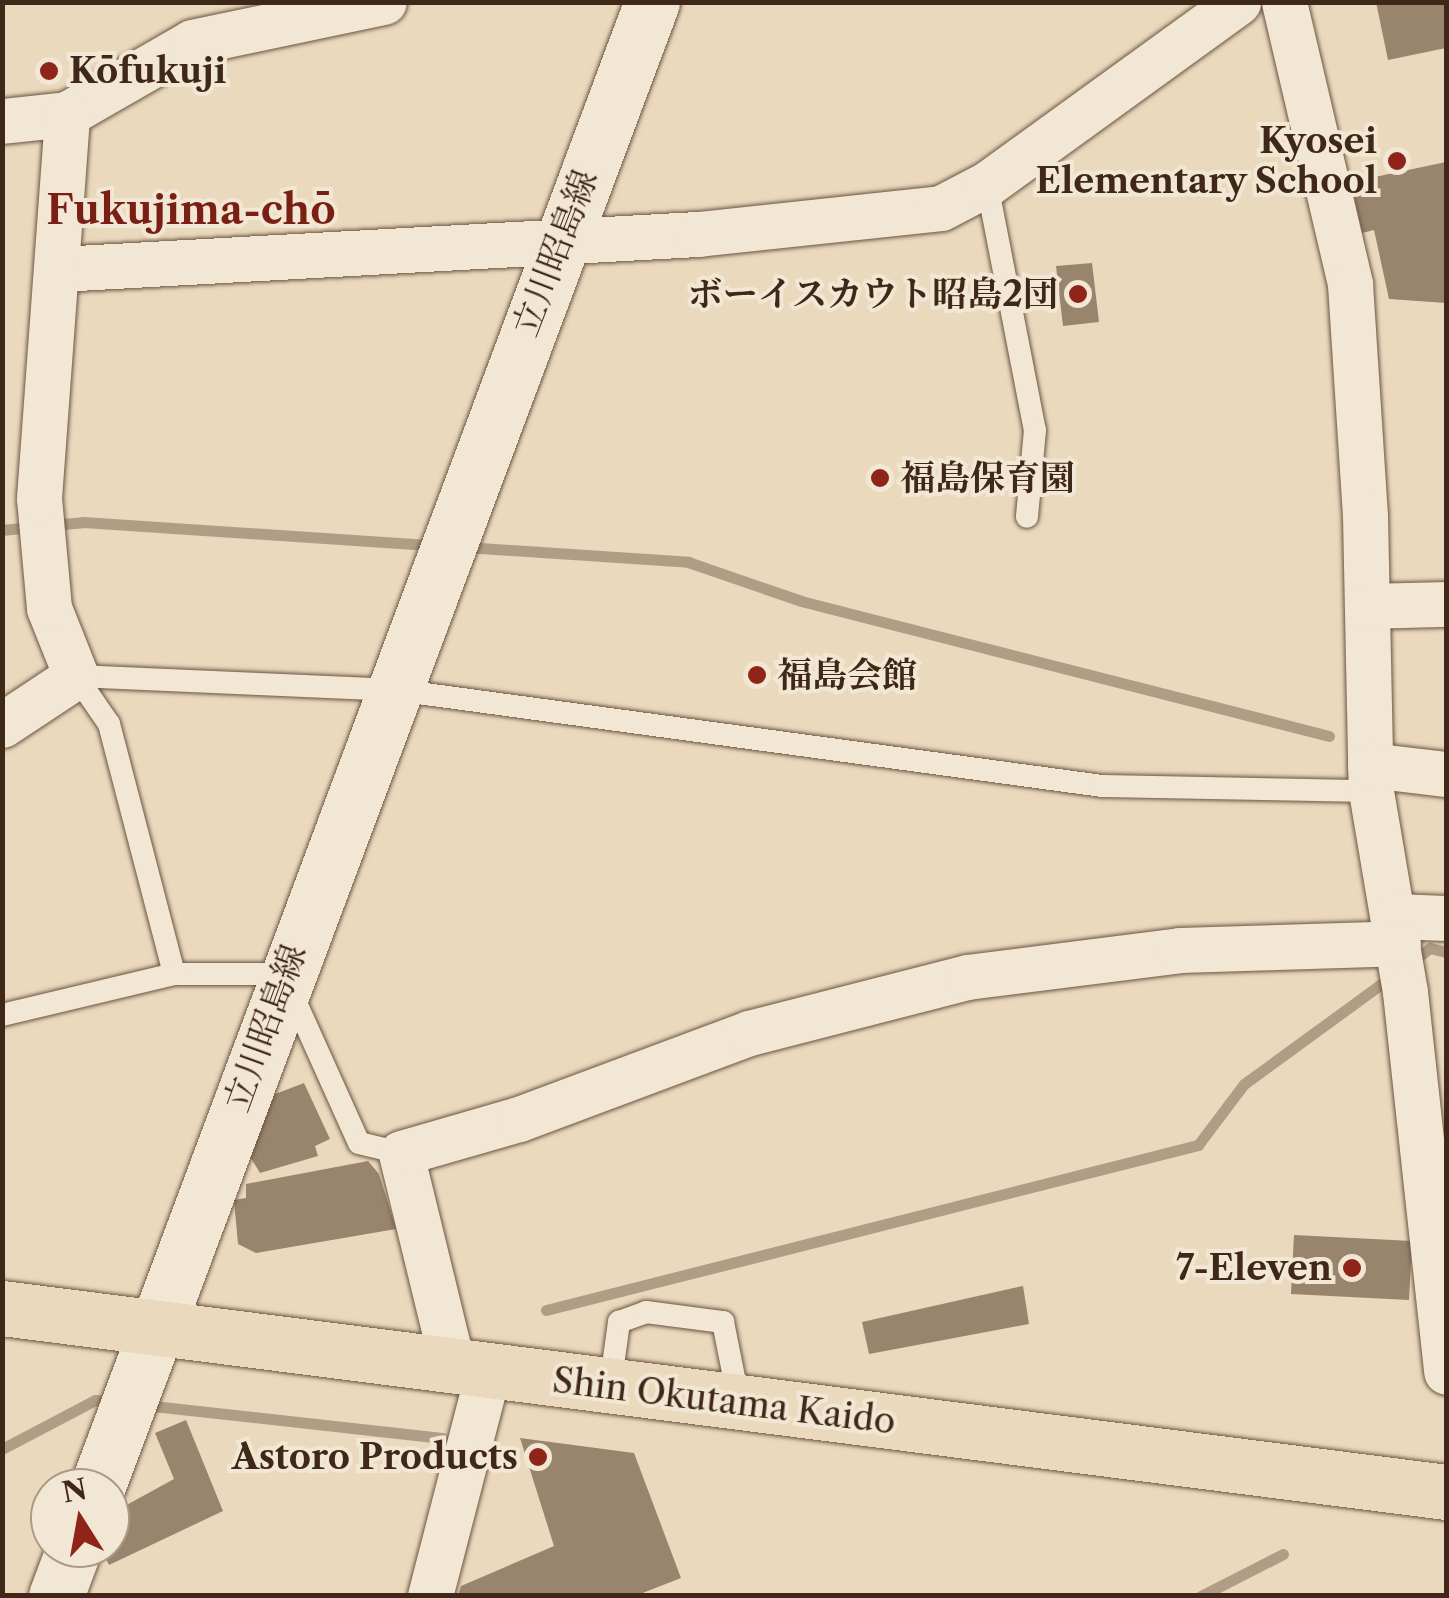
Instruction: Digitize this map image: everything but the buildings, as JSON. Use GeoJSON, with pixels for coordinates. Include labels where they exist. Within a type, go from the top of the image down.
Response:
{"type":"FeatureCollection","features":[{"type":"Feature","properties":{"kind":"main road","name":"立川昭島線"},"geometry":{"type":"LineString","coordinates":[[104,1468],[284,974],[396,690],[559,241],[652,2]]}},
{"type":"Feature","properties":{"kind":"main road","name":"Shin Okutama Kaido"},"geometry":{"type":"LineString","coordinates":[[2,1308],[1446,1492]]}},
{"type":"Feature","properties":{"kind":"main road"},"geometry":{"type":"LineString","coordinates":[[56,1596],[66,1568]]}},
{"type":"Feature","properties":{"kind":"street"},"geometry":{"type":"LineString","coordinates":[[2,121],[67,114],[194,22],[384,2]]}},
{"type":"Feature","properties":{"kind":"street"},"geometry":{"type":"LineString","coordinates":[[59,269],[559,241],[941,208],[987,184],[1238,2]]}},
{"type":"Feature","properties":{"kind":"street"},"geometry":{"type":"LineString","coordinates":[[1284,2],[1350,284],[1368,606],[1370,778],[1399,951],[1446,1372]]}},
{"type":"Feature","properties":{"kind":"street"},"geometry":{"type":"LineString","coordinates":[[2,724],[76,676],[49,608],[40,526],[67,114]]}},
{"type":"Feature","properties":{"kind":"street"},"geometry":{"type":"LineString","coordinates":[[1368,606],[1446,604]]}},
{"type":"Feature","properties":{"kind":"street"},"geometry":{"type":"LineString","coordinates":[[1370,778],[1446,774]]}},
{"type":"Feature","properties":{"kind":"street"},"geometry":{"type":"LineString","coordinates":[[430,1596],[470,1369],[401,1153],[519,1120],[749,1034],[968,976],[1180,950],[1399,951],[1446,918]]}},
{"type":"Feature","properties":{"kind":"lane"},"geometry":{"type":"LineString","coordinates":[[987,184],[1035,430],[1027,517]]}},
{"type":"Feature","properties":{"kind":"lane"},"geometry":{"type":"LineString","coordinates":[[76,676],[396,690],[1102,786],[1370,778]]}},
{"type":"Feature","properties":{"kind":"lane"},"geometry":{"type":"LineString","coordinates":[[76,676],[109,724],[174,974]]}},
{"type":"Feature","properties":{"kind":"lane"},"geometry":{"type":"LineString","coordinates":[[2,1015],[174,974],[284,974],[359,1144],[401,1153]]}},
{"type":"Feature","properties":{"kind":"lane"},"geometry":{"type":"LineString","coordinates":[[610,1387],[619,1322],[646,1312],[723,1322],[740,1402]]}},
{"type":"Feature","properties":{"kind":"waterway"},"geometry":{"type":"LineString","coordinates":[[51,525],[83,522],[432,545]]}},
{"type":"Feature","properties":{"kind":"waterway"},"geometry":{"type":"LineString","coordinates":[[2,530],[33,527]]}},
{"type":"Feature","properties":{"kind":"waterway"},"geometry":{"type":"LineString","coordinates":[[465,547],[688,562],[801,601],[1329,736]]}},
{"type":"Feature","properties":{"kind":"waterway"},"geometry":{"type":"LineString","coordinates":[[1410,963],[1430,948],[1446,952]]}},
{"type":"Feature","properties":{"kind":"waterway"},"geometry":{"type":"LineString","coordinates":[[546,1310],[1198,1145],[1244,1084],[1391,977]]}},
{"type":"Feature","properties":{"kind":"waterway"},"geometry":{"type":"LineString","coordinates":[[2,1449],[95,1400],[116,1402]]}},
{"type":"Feature","properties":{"kind":"waterway"},"geometry":{"type":"LineString","coordinates":[[144,1405],[442,1438]]}},
{"type":"Feature","properties":{"kind":"waterway"},"geometry":{"type":"LineString","coordinates":[[1201,1596],[1283,1554]]}},
{"type":"Feature","properties":{"kind":"place","name":"Kōfukuji"},"geometry":{"type":"Point","coordinates":[49,71]}},
{"type":"Feature","properties":{"kind":"place","name":"Kyosei Elementary School"},"geometry":{"type":"Point","coordinates":[1397,161]}},
{"type":"Feature","properties":{"kind":"place","name":"ボーイスカウト昭島2団"},"geometry":{"type":"Point","coordinates":[1078,294]}},
{"type":"Feature","properties":{"kind":"place","name":"福島保育園"},"geometry":{"type":"Point","coordinates":[880,478]}},
{"type":"Feature","properties":{"kind":"place","name":"福島会館"},"geometry":{"type":"Point","coordinates":[757,675]}},
{"type":"Feature","properties":{"kind":"place","name":"7-Eleven"},"geometry":{"type":"Point","coordinates":[1352,1268]}},
{"type":"Feature","properties":{"kind":"place","name":"Astoro Products"},"geometry":{"type":"Point","coordinates":[538,1457]}},
{"type":"Feature","properties":{"kind":"district","name":"Fukujima-chō"},"geometry":{"type":"Point","coordinates":[191,210]}}]}
